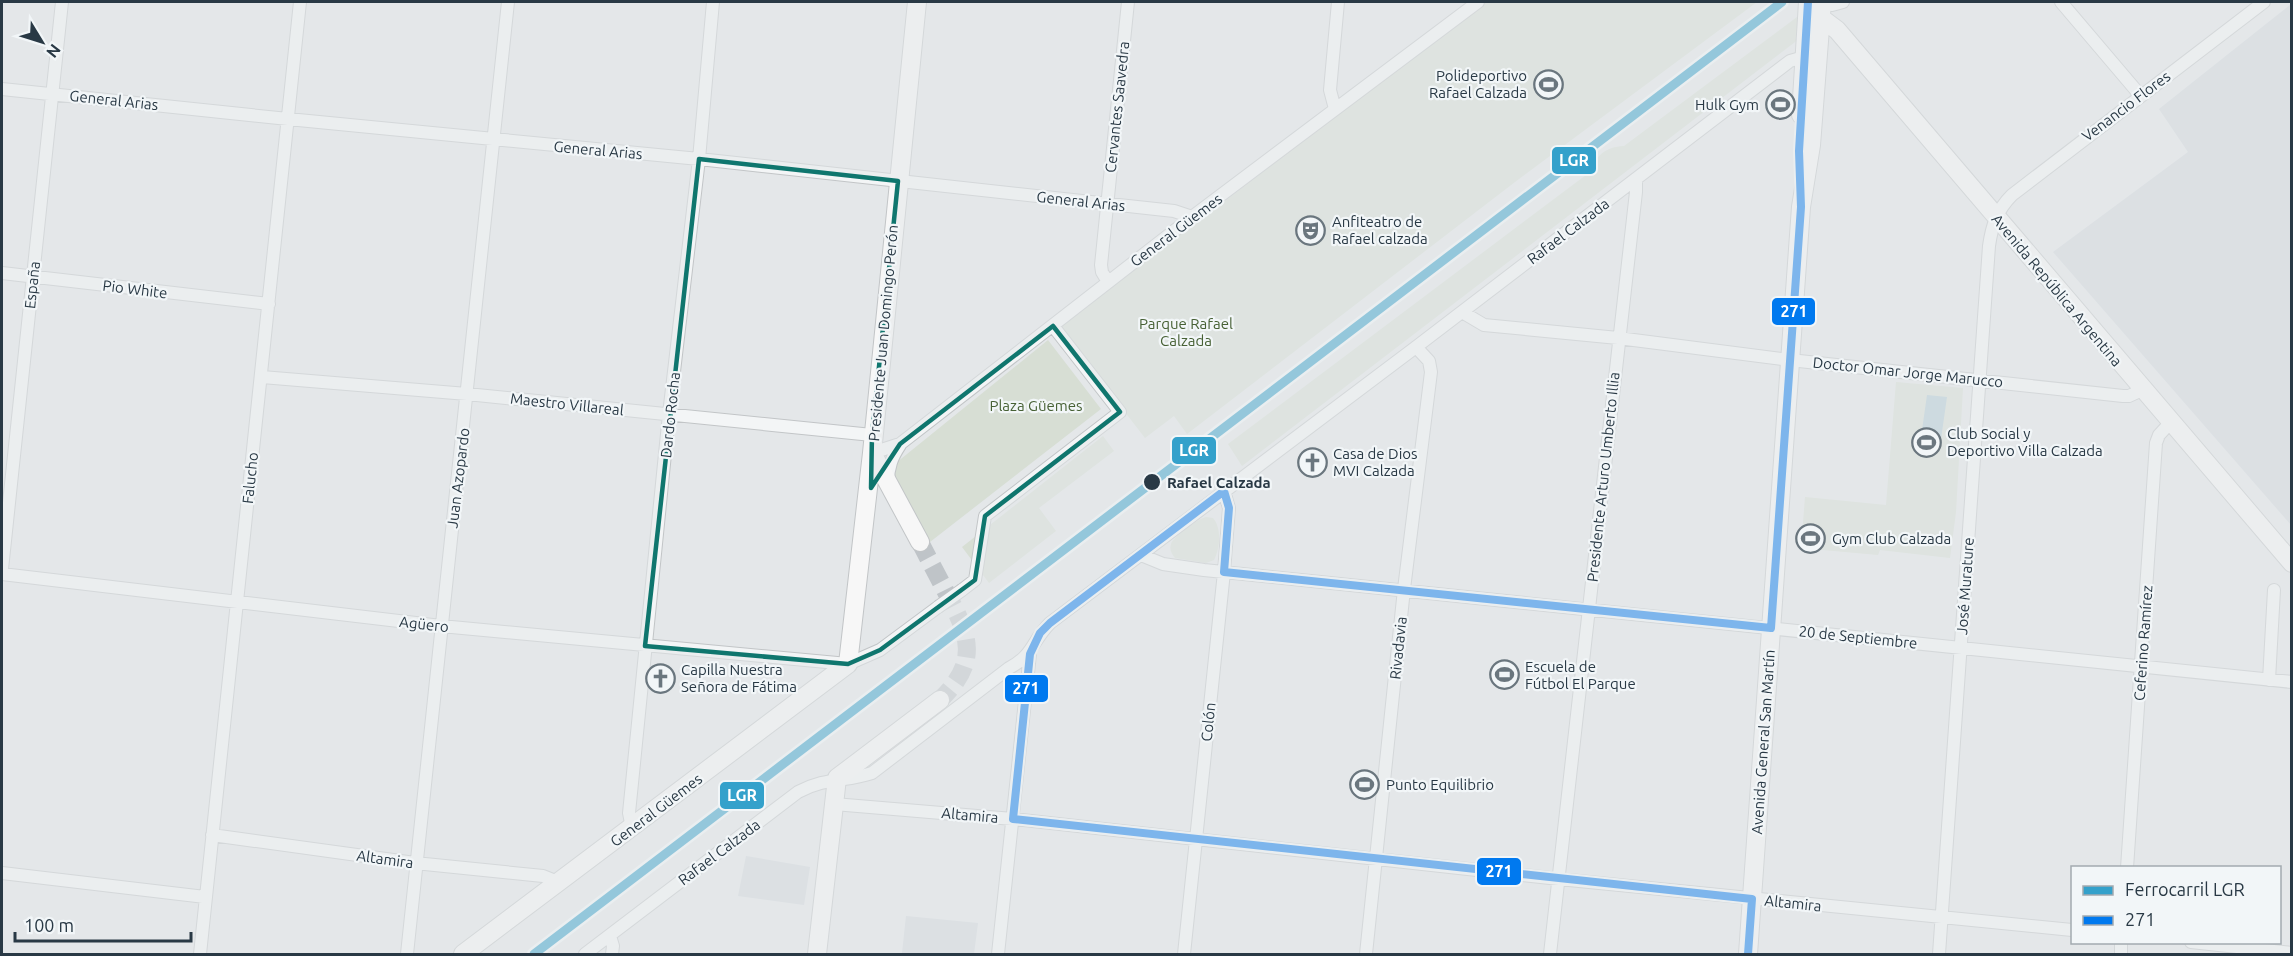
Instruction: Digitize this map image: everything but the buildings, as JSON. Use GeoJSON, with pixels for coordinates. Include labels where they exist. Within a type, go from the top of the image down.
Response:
{"type":"FeatureCollection","features":[{"type":"Feature","properties":{"kind":"main road","name":"Presidente Juan Domingo Perón"},"geometry":{"type":"LineString","coordinates":[[848,664],[916,2]]}},
{"type":"Feature","properties":{"kind":"main road","name":"Avenida General San Martín"},"geometry":{"type":"LineString","coordinates":[[1801,207],[1799,151],[1804,57],[1818,6]]}},
{"type":"Feature","properties":{"kind":"main road","name":"Avenida General San Martín"},"geometry":{"type":"LineString","coordinates":[[1748,954],[1801,207],[1811,145],[1818,6]]}},
{"type":"Feature","properties":{"kind":"main road","name":"Avenida República Argentina"},"geometry":{"type":"LineString","coordinates":[[1818,6],[2170,423],[2292,563]]}},
{"type":"Feature","properties":{"kind":"main road"},"geometry":{"type":"LineString","coordinates":[[872,444],[888,483],[920,542]]}},
{"type":"Feature","properties":{"kind":"main road","name":"General Güemes"},"geometry":{"type":"LineString","coordinates":[[463,954],[848,664]]}},
{"type":"Feature","properties":{"kind":"main road"},"geometry":{"type":"LineString","coordinates":[[817,954],[837,778],[940,700]]}},
{"type":"Feature","properties":{"kind":"street","name":"España"},"geometry":{"type":"LineString","coordinates":[[2,569],[62,2]]}},
{"type":"Feature","properties":{"kind":"street","name":"Falucho"},"geometry":{"type":"LineString","coordinates":[[200,954],[300,2]]}},
{"type":"Feature","properties":{"kind":"street","name":"Juan Azopardo"},"geometry":{"type":"LineString","coordinates":[[406,954],[508,2]]}},
{"type":"Feature","properties":{"kind":"street","name":"Dardo Rocha"},"geometry":{"type":"LineString","coordinates":[[632,828],[629,813],[645,645],[699,159],[713,2]]}},
{"type":"Feature","properties":{"kind":"street","name":"Cervantes Saavedra"},"geometry":{"type":"LineString","coordinates":[[1108,282],[1101,265],[1128,2]]}},
{"type":"Feature","properties":{"kind":"street"},"geometry":{"type":"LineString","coordinates":[[1335,110],[1330,90],[1338,2]]}},
{"type":"Feature","properties":{"kind":"street","name":"General Güemes"},"geometry":{"type":"LineString","coordinates":[[872,444],[900,444],[1192,217],[1478,2]]}},
{"type":"Feature","properties":{"kind":"street"},"geometry":{"type":"LineString","coordinates":[[1818,6],[1843,2]]}},
{"type":"Feature","properties":{"kind":"street"},"geometry":{"type":"LineString","coordinates":[[2061,2],[2140,95]]}},
{"type":"Feature","properties":{"kind":"street","name":"Venancio Flores"},"geometry":{"type":"LineString","coordinates":[[1995,217],[2012,195],[2264,2]]}},
{"type":"Feature","properties":{"kind":"street","name":"Rafael Calzada"},"geometry":{"type":"LineString","coordinates":[[585,954],[798,792],[814,783],[837,778],[855,778],[872,773],[1029,654],[1033,643],[1050,623],[1791,61],[1804,57]]}},
{"type":"Feature","properties":{"kind":"street","name":"General Arias"},"geometry":{"type":"LineString","coordinates":[[2,88],[494,140],[699,159],[1174,211],[1192,217]]}},
{"type":"Feature","properties":{"kind":"street","name":"Presidente Arturo Umberto Illia"},"geometry":{"type":"LineString","coordinates":[[1550,954],[1636,192],[1635,179]]}},
{"type":"Feature","properties":{"kind":"street","name":"José Murature"},"geometry":{"type":"LineString","coordinates":[[1939,954],[1989,246],[1995,217]]}},
{"type":"Feature","properties":{"kind":"street","name":"Pio White"},"geometry":{"type":"LineString","coordinates":[[2,273],[269,304]]}},
{"type":"Feature","properties":{"kind":"street","name":"Doctor Omar Jorge Marucco"},"geometry":{"type":"LineString","coordinates":[[1462,312],[1484,325],[1618,338],[1790,360],[2123,396],[2129,396],[2142,390]]}},
{"type":"Feature","properties":{"kind":"street"},"geometry":{"type":"LineString","coordinates":[[848,664],[880,650],[975,580],[986,516],[1120,412],[1053,326]]}},
{"type":"Feature","properties":{"kind":"street","name":"Rivadavia"},"geometry":{"type":"LineString","coordinates":[[1366,954],[1404,589],[1431,372],[1429,361],[1416,347]]}},
{"type":"Feature","properties":{"kind":"street","name":"Maestro Villareal"},"geometry":{"type":"LineString","coordinates":[[262,377],[669,414],[872,444]]}},
{"type":"Feature","properties":{"kind":"street","name":"Ceferino Ramírez"},"geometry":{"type":"LineString","coordinates":[[2127,866],[2156,443],[2159,435],[2170,423]]}},
{"type":"Feature","properties":{"kind":"street"},"geometry":{"type":"LineString","coordinates":[[888,483],[888,470],[892,457],[900,444]]}},
{"type":"Feature","properties":{"kind":"street","name":"Colón"},"geometry":{"type":"LineString","coordinates":[[1184,954],[1224,572],[1229,508],[1224,491]]}},
{"type":"Feature","properties":{"kind":"street","name":"20 de Septiembre"},"geometry":{"type":"LineString","coordinates":[[1141,555],[1163,564],[1224,572],[2292,682]]}},
{"type":"Feature","properties":{"kind":"street","name":"Agüero"},"geometry":{"type":"LineString","coordinates":[[2,574],[441,626],[848,664]]}},
{"type":"Feature","properties":{"kind":"street"},"geometry":{"type":"LineString","coordinates":[[2270,680],[2274,590]]}},
{"type":"Feature","properties":{"kind":"street"},"geometry":{"type":"LineString","coordinates":[[998,954],[1029,654]]}},
{"type":"Feature","properties":{"kind":"street","name":"Altamira"},"geometry":{"type":"LineString","coordinates":[[834,804],[1013,819],[1558,879],[2071,930]]}},
{"type":"Feature","properties":{"kind":"street","name":"Altamira"},"geometry":{"type":"LineString","coordinates":[[212,835],[415,863],[543,876],[558,882]]}},
{"type":"Feature","properties":{"kind":"street"},"geometry":{"type":"LineString","coordinates":[[2,873],[205,897]]}},
{"type":"Feature","properties":{"kind":"street"},"geometry":{"type":"LineString","coordinates":[[610,936],[613,946],[612,954]]}},
{"type":"Feature","properties":{"kind":"street"},"geometry":{"type":"LineString","coordinates":[[2209,944],[2292,953]]}},
{"type":"Feature","properties":{"kind":"highlighted area"},"geometry":{"type":"Polygon","coordinates":[[[699,159],[898,181],[872,435],[871,488],[900,444],[1053,326],[1120,412],[985,516],[975,580],[880,650],[848,664],[645,646],[699,159]]]}},
{"type":"Feature","properties":{"kind":"shaded area"},"geometry":{"type":"Polygon","coordinates":[[[2291,4],[2291,525],[2053,252],[2188,152],[2159,109],[2291,4]]]}},
{"type":"Feature","properties":{"kind":"shaded area"},"geometry":{"type":"Polygon","coordinates":[[[746,856],[810,867],[804,905],[738,896],[746,856]]]}},
{"type":"Feature","properties":{"kind":"shaded area"},"geometry":{"type":"Polygon","coordinates":[[[906,916],[978,923],[974,954],[902,953],[906,916]]]}},
{"type":"Feature","properties":{"kind":"green space","name":"Parque Rafael Calzada"},"geometry":{"type":"Polygon","coordinates":[[[1486,2],[1757,2],[1515,182],[1187,434],[1174,416],[1145,438],[1066,336],[1062,325],[1486,2]]]}},
{"type":"Feature","properties":{"kind":"green space"},"geometry":{"type":"Polygon","coordinates":[[[1801,14],[1799,39],[1242,466],[1228,444],[1590,172],[1602,153],[1624,146],[1801,14]]]}},
{"type":"Feature","properties":{"kind":"green space","name":"Plaza Güemes"},"geometry":{"type":"Polygon","coordinates":[[[1048,340],[1101,409],[930,542],[886,471],[1048,340]]]}},
{"type":"Feature","properties":{"kind":"green space","name":"Club Social y Deportivo Villa Calzada"},"geometry":{"type":"Polygon","coordinates":[[[1896,382],[1963,388],[1956,512],[1950,558],[1880,550],[1878,555],[1801,548],[1805,497],[1886,505],[1896,382]]]}},
{"type":"Feature","properties":{"kind":"green space"},"geometry":{"type":"Polygon","coordinates":[[[1103,436],[1114,451],[1039,508],[1056,531],[989,583],[962,547],[1103,436]]]}},
{"type":"Feature","properties":{"kind":"green space"},"geometry":{"type":"Polygon","coordinates":[[[1206,517],[1213,518],[1218,527],[1219,545],[1214,560],[1206,563],[1175,558],[1170,546],[1176,537],[1206,517]]]}},
{"type":"Feature","properties":{"kind":"water"},"geometry":{"type":"Polygon","coordinates":[[[1927,395],[1947,397],[1941,439],[1921,437],[1927,395]]]}},
{"type":"Feature","properties":{"kind":"tunnel"},"geometry":{"type":"LineString","coordinates":[[920,542],[956,611],[966,638],[967,650],[961,674],[940,700]]}},
{"type":"Feature","properties":{"kind":"rail line","name":"LGR"},"geometry":{"type":"LineString","coordinates":[[534,954],[1782,2]]}},
{"type":"Feature","properties":{"kind":"transit line","name":"271"},"geometry":{"type":"LineString","coordinates":[[1748,954],[1752,899],[1013,819],[1030,654],[1040,633],[1050,623],[1224,491],[1229,508],[1224,572],[1771,628],[1801,207],[1799,151],[1808,2]]}},
{"type":"Feature","properties":{"kind":"place","name":"Polideportivo Rafael Calzada"},"geometry":{"type":"Point","coordinates":[1548,84]}},
{"type":"Feature","properties":{"kind":"place","name":"Hulk Gym"},"geometry":{"type":"Point","coordinates":[1780,104]}},
{"type":"Feature","properties":{"kind":"place","name":"Anfiteatro de Rafael calzada"},"geometry":{"type":"Point","coordinates":[1311,230]}},
{"type":"Feature","properties":{"kind":"place","name":"Club Social y Deportivo Villa Calzada"},"geometry":{"type":"Point","coordinates":[1926,442]}},
{"type":"Feature","properties":{"kind":"place","name":"Casa de Dios MVI Calzada"},"geometry":{"type":"Point","coordinates":[1312,462]}},
{"type":"Feature","properties":{"kind":"place","name":"Rafael Calzada"},"geometry":{"type":"Point","coordinates":[1152,482]}},
{"type":"Feature","properties":{"kind":"place","name":"Gym Club Calzada"},"geometry":{"type":"Point","coordinates":[1811,538]}},
{"type":"Feature","properties":{"kind":"place","name":"Escuela de Fútbol El Parque"},"geometry":{"type":"Point","coordinates":[1504,675]}},
{"type":"Feature","properties":{"kind":"place","name":"Capilla Nuestra Señora de Fátima"},"geometry":{"type":"Point","coordinates":[660,678]}},
{"type":"Feature","properties":{"kind":"place","name":"Punto Equilibrio"},"geometry":{"type":"Point","coordinates":[1365,784]}}]}
